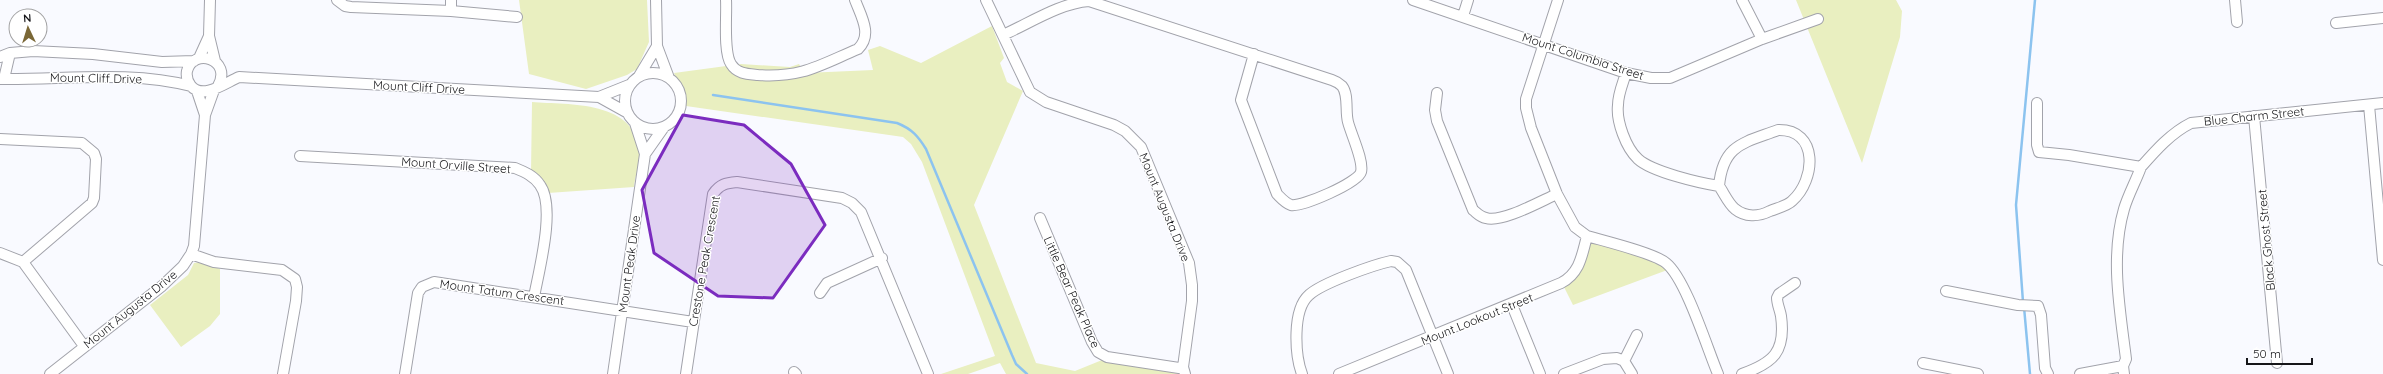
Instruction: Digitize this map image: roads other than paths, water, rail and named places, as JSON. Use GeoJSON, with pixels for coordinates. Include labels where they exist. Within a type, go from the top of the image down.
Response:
{"type":"FeatureCollection","features":[{"type":"Feature","properties":{"kind":"street"},"geometry":{"type":"LineString","coordinates":[[210,0],[209,36],[222,76],[205,115],[191,254],[214,262],[282,270],[295,279],[298,288],[283,374]]}},
{"type":"Feature","properties":{"kind":"street"},"geometry":{"type":"LineString","coordinates":[[337,0],[351,7],[451,11],[517,17]]}},
{"type":"Feature","properties":{"kind":"street"},"geometry":{"type":"LineString","coordinates":[[450,0],[451,11]]}},
{"type":"Feature","properties":{"kind":"street","name":"Mount Peak Drive"},"geometry":{"type":"LineString","coordinates":[[645,154],[664,127],[673,121],[681,106],[680,91],[669,78],[657,46],[656,0]]}},
{"type":"Feature","properties":{"kind":"street"},"geometry":{"type":"LineString","coordinates":[[726,0],[730,64],[741,72],[770,76],[798,74],[858,49],[866,34],[855,0]]}},
{"type":"Feature","properties":{"kind":"street","name":"Mount Augusta Drive"},"geometry":{"type":"LineString","coordinates":[[986,0],[1027,87],[1037,98],[1114,125],[1125,131],[1141,146],[1189,263],[1192,285],[1192,301],[1184,370]]}},
{"type":"Feature","properties":{"kind":"street","name":"Mount Columbia Street"},"geometry":{"type":"LineString","coordinates":[[1413,0],[1544,43],[1626,73],[1650,78],[1670,78],[1762,39],[1818,19]]}},
{"type":"Feature","properties":{"kind":"street"},"geometry":{"type":"LineString","coordinates":[[1463,16],[1468,0]]}},
{"type":"Feature","properties":{"kind":"street"},"geometry":{"type":"LineString","coordinates":[[1558,0],[1526,99],[1526,108],[1531,128],[1557,194],[1575,227],[1587,236],[1657,258],[1668,265],[1684,291],[1718,374]]}},
{"type":"Feature","properties":{"kind":"street"},"geometry":{"type":"LineString","coordinates":[[1742,0],[1762,39]]}},
{"type":"Feature","properties":{"kind":"street"},"geometry":{"type":"LineString","coordinates":[[2235,0],[2237,22]]}},
{"type":"Feature","properties":{"kind":"street"},"geometry":{"type":"LineString","coordinates":[[1003,35],[1065,6],[1077,2],[1089,1],[1254,54],[1332,80],[1342,86],[1348,120],[1361,162],[1361,171],[1358,178],[1348,185],[1298,205],[1291,205],[1280,197],[1270,177],[1241,100],[1254,54]]}},
{"type":"Feature","properties":{"kind":"street"},"geometry":{"type":"LineString","coordinates":[[2336,23],[2383,18]]}},
{"type":"Feature","properties":{"kind":"street"},"geometry":{"type":"LineString","coordinates":[[205,115],[194,88],[187,77],[187,71],[196,60],[209,36]]}},
{"type":"Feature","properties":{"kind":"street"},"geometry":{"type":"LineString","coordinates":[[626,112],[624,98],[629,85],[640,76],[657,46]]}},
{"type":"Feature","properties":{"kind":"street","name":"Mount Cliff Drive"},"geometry":{"type":"LineString","coordinates":[[0,57],[10,53],[33,51],[93,54],[162,62],[196,60]]}},
{"type":"Feature","properties":{"kind":"street"},"geometry":{"type":"LineString","coordinates":[[2,79],[10,53]]}},
{"type":"Feature","properties":{"kind":"street"},"geometry":{"type":"LineString","coordinates":[[196,60],[205,58],[217,63]]}},
{"type":"Feature","properties":{"kind":"street","name":"Mount Cliff Drive"},"geometry":{"type":"LineString","coordinates":[[217,63],[239,77]]}},
{"type":"Feature","properties":{"kind":"street"},"geometry":{"type":"LineString","coordinates":[[640,76],[653,72],[669,78]]}},
{"type":"Feature","properties":{"kind":"street"},"geometry":{"type":"LineString","coordinates":[[1626,73],[1618,104],[1618,114],[1623,132],[1637,158],[1645,164],[1689,180],[1719,186],[1734,208],[1742,214],[1753,216],[1764,214],[1791,202],[1800,192],[1810,171],[1807,148],[1802,139],[1788,130],[1778,130],[1748,141],[1729,153],[1723,163],[1719,186]]}},
{"type":"Feature","properties":{"kind":"street","name":"Mount Cliff Drive"},"geometry":{"type":"LineString","coordinates":[[2,79],[56,77],[159,80],[194,88]]}},
{"type":"Feature","properties":{"kind":"street","name":"Mount Cliff Drive"},"geometry":{"type":"LineString","coordinates":[[216,88],[239,77],[599,97],[629,85]]}},
{"type":"Feature","properties":{"kind":"street"},"geometry":{"type":"LineString","coordinates":[[194,88],[203,92],[216,88]]}},
{"type":"Feature","properties":{"kind":"street"},"geometry":{"type":"LineString","coordinates":[[1437,93],[1435,110],[1438,121],[1473,210],[1479,216],[1487,219],[1498,218],[1557,194]]}},
{"type":"Feature","properties":{"kind":"street","name":"Mount Cliff Drive"},"geometry":{"type":"LineString","coordinates":[[599,97],[626,112]]}},
{"type":"Feature","properties":{"kind":"street"},"geometry":{"type":"LineString","coordinates":[[2037,103],[2037,145],[2039,152],[2142,167]]}},
{"type":"Feature","properties":{"kind":"street","name":"Blue Charm Street"},"geometry":{"type":"LineString","coordinates":[[2080,374],[2124,370],[2126,359],[2117,278],[2117,246],[2124,209],[2142,167],[2177,131],[2191,123],[2383,103]]}},
{"type":"Feature","properties":{"kind":"street"},"geometry":{"type":"LineString","coordinates":[[2369,105],[2383,260]]}},
{"type":"Feature","properties":{"kind":"street","name":"Mount Peak Drive"},"geometry":{"type":"LineString","coordinates":[[613,374],[645,154],[635,123],[626,112]]}},
{"type":"Feature","properties":{"kind":"street","name":"Black Ghost Street"},"geometry":{"type":"LineString","coordinates":[[2254,116],[2277,363]]}},
{"type":"Feature","properties":{"kind":"street"},"geometry":{"type":"LineString","coordinates":[[635,123],[648,129],[664,127]]}},
{"type":"Feature","properties":{"kind":"street"},"geometry":{"type":"LineString","coordinates":[[0,139],[82,144],[94,153],[96,159],[94,198],[92,203],[23,262]]}},
{"type":"Feature","properties":{"kind":"street","name":"Mount Orville Street"},"geometry":{"type":"LineString","coordinates":[[300,156],[515,168],[533,176],[544,191],[548,212],[534,297]]}},
{"type":"Feature","properties":{"kind":"street","name":"Crestone Peak Crescent"},"geometry":{"type":"LineString","coordinates":[[686,374],[713,194],[718,186],[725,183],[738,182],[842,198],[852,203],[862,212],[928,374]]}},
{"type":"Feature","properties":{"kind":"street","name":"Little Bear Peak Place"},"geometry":{"type":"LineString","coordinates":[[1040,218],[1092,342],[1098,352],[1107,357],[1180,368],[1184,370]]}},
{"type":"Feature","properties":{"kind":"street","name":"Mount Lookout Street"},"geometry":{"type":"LineString","coordinates":[[1339,374],[1512,305],[1562,283],[1573,275],[1581,259],[1587,236]]}},
{"type":"Feature","properties":{"kind":"street"},"geometry":{"type":"LineString","coordinates":[[0,253],[23,262],[84,346]]}},
{"type":"Feature","properties":{"kind":"street","name":"Mount Augusta Drive"},"geometry":{"type":"LineString","coordinates":[[50,374],[174,276],[191,254]]}},
{"type":"Feature","properties":{"kind":"street"},"geometry":{"type":"LineString","coordinates":[[820,294],[827,283],[882,258]]}},
{"type":"Feature","properties":{"kind":"street"},"geometry":{"type":"LineString","coordinates":[[1302,374],[1297,359],[1296,347],[1300,312],[1308,295],[1329,284],[1384,262],[1397,262],[1406,270],[1448,374]]}},
{"type":"Feature","properties":{"kind":"street","name":"Mount Tatum Crescent"},"geometry":{"type":"LineString","coordinates":[[405,374],[418,293],[429,284],[441,282],[693,322]]}},
{"type":"Feature","properties":{"kind":"street"},"geometry":{"type":"LineString","coordinates":[[1742,374],[1766,370],[1780,341],[1781,319],[1777,296],[1795,283]]}},
{"type":"Feature","properties":{"kind":"street"},"geometry":{"type":"LineString","coordinates":[[1946,291],[2018,305],[2032,304],[2038,306],[2042,315],[2045,368],[2048,374]]}},
{"type":"Feature","properties":{"kind":"street"},"geometry":{"type":"LineString","coordinates":[[1512,305],[1540,374]]}},
{"type":"Feature","properties":{"kind":"street"},"geometry":{"type":"LineString","coordinates":[[1624,361],[1637,335]]}},
{"type":"Feature","properties":{"kind":"street"},"geometry":{"type":"LineString","coordinates":[[1564,374],[1603,359],[1617,358],[1624,361],[1632,374]]}},
{"type":"Feature","properties":{"kind":"street"},"geometry":{"type":"LineString","coordinates":[[1923,363],[1978,374]]}},
{"type":"Feature","properties":{"kind":"waterway"},"geometry":{"type":"LineString","coordinates":[[2023,302],[2016,205],[2035,0]]}},
{"type":"Feature","properties":{"kind":"waterway"},"geometry":{"type":"LineString","coordinates":[[713,95],[897,123],[914,133],[926,149],[1016,364],[1027,374]]}},
{"type":"Feature","properties":{"kind":"waterway"},"geometry":{"type":"LineString","coordinates":[[2024,307],[2030,374]]}}]}
